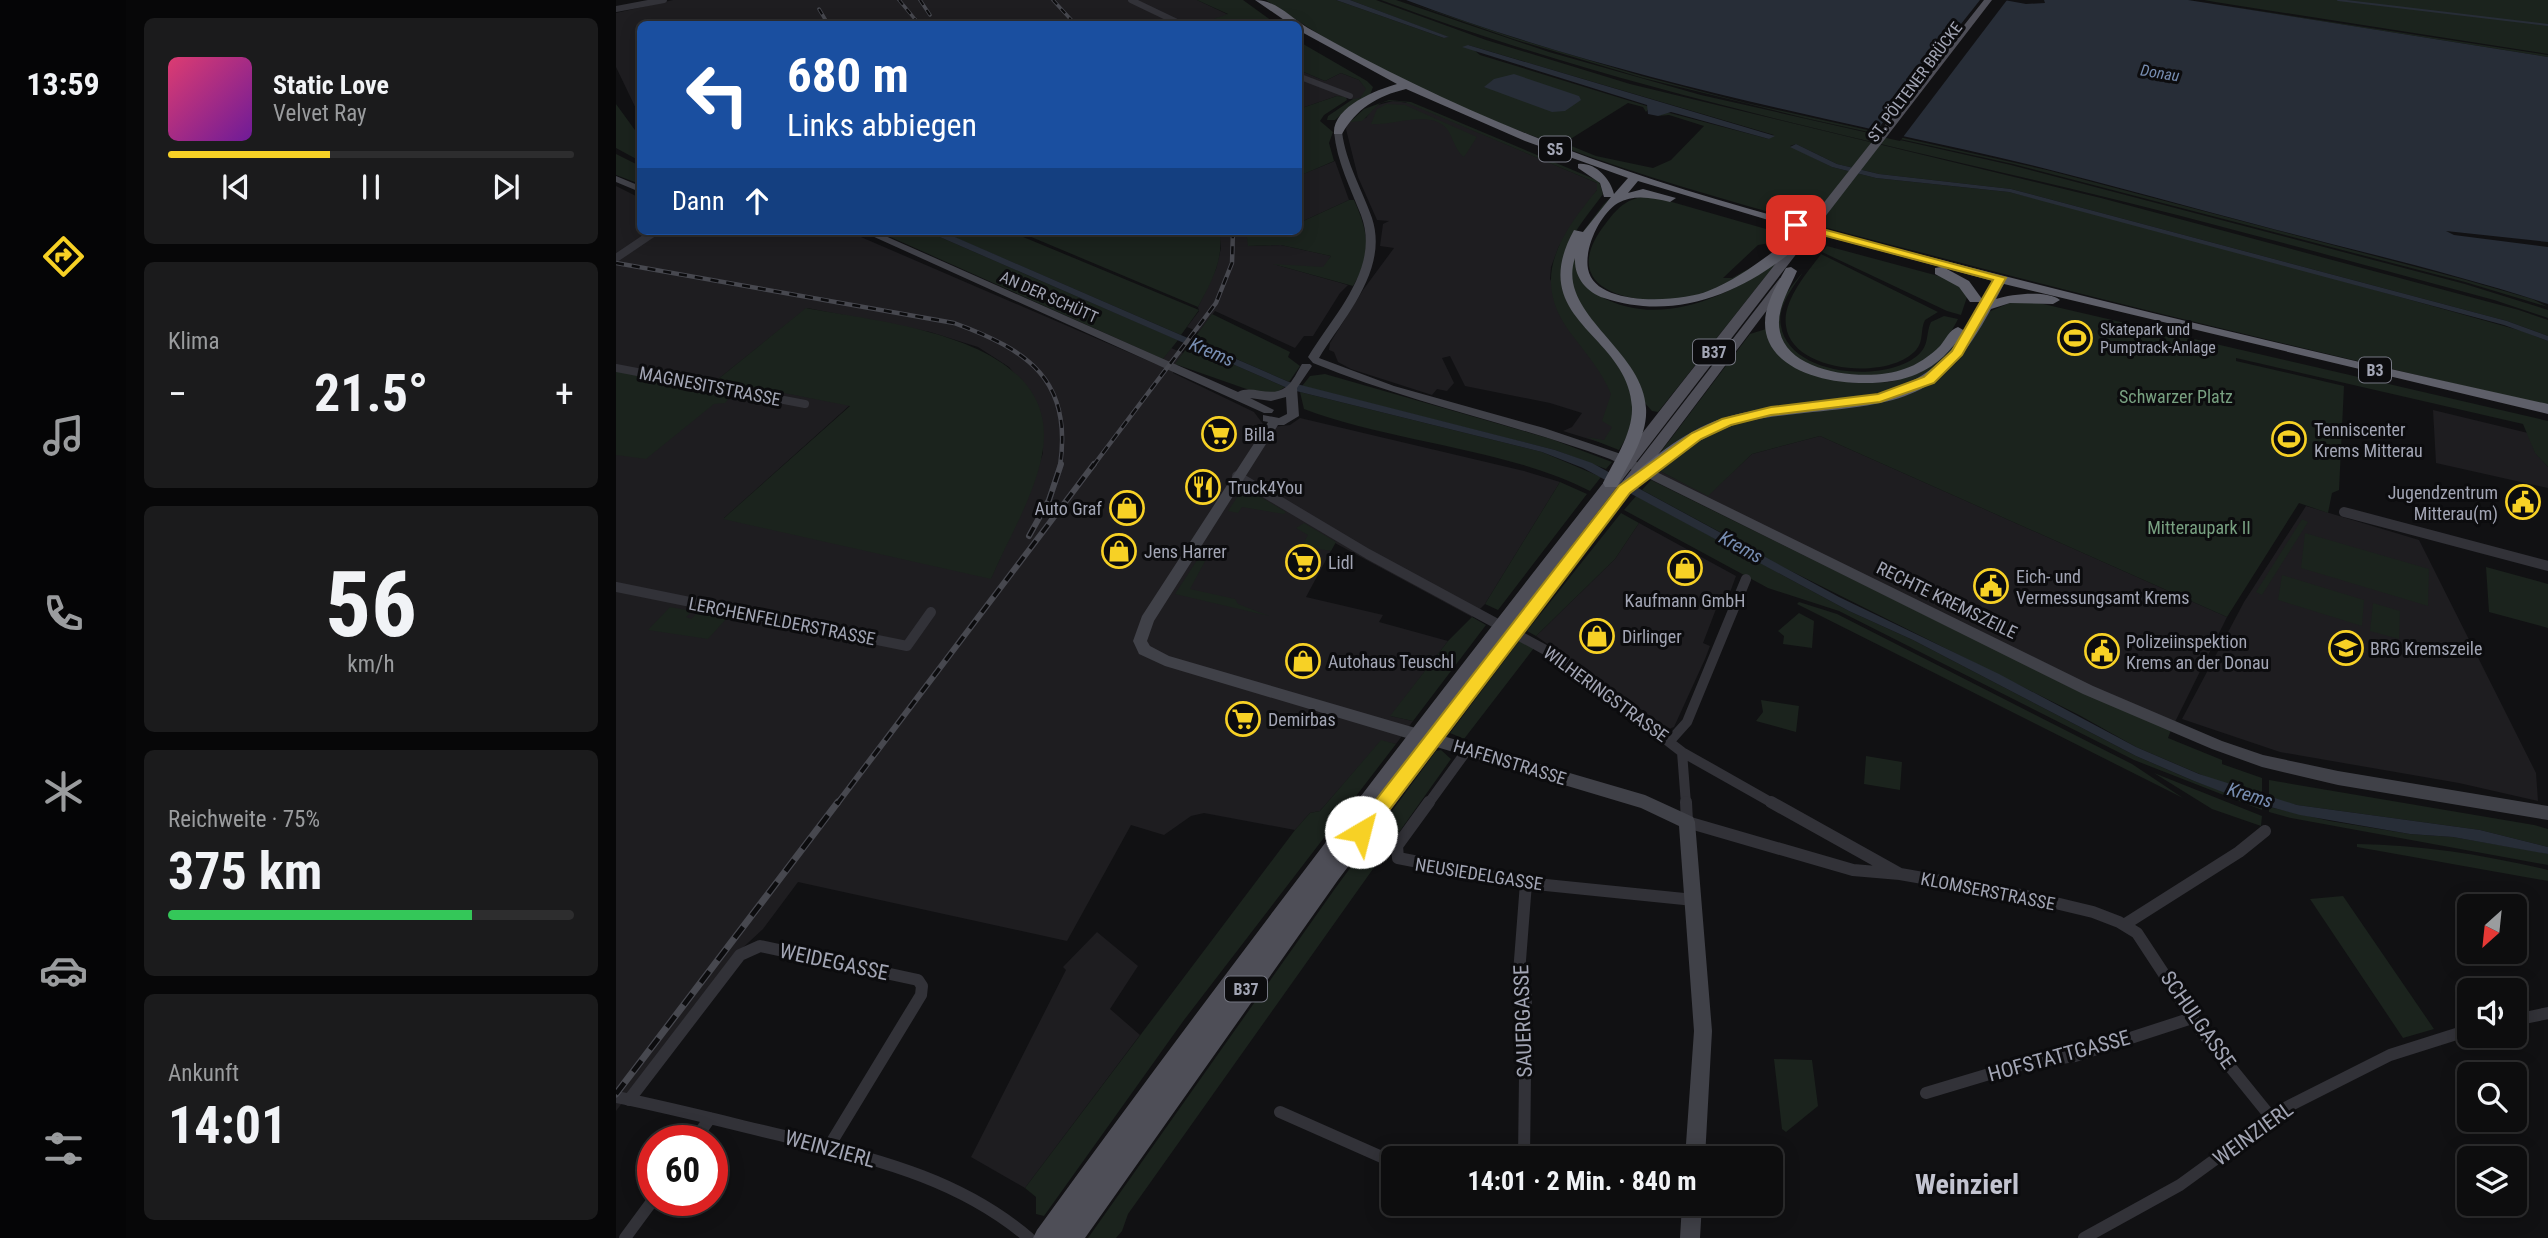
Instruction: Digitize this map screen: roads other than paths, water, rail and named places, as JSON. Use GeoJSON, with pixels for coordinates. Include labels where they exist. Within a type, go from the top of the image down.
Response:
{"type":"FeatureCollection","features":[{"type":"Feature","properties":{"kind":"highway"},"geometry":{"type":"LineString","coordinates":[[1248,0],[1279,21]]}},
{"type":"Feature","properties":{"kind":"highway","name":"S5"},"geometry":{"type":"LineString","coordinates":[[1260,0],[1291,21]]}},
{"type":"Feature","properties":{"kind":"highway","name":"S5"},"geometry":{"type":"LineString","coordinates":[[1302,28],[1420,100],[1582,166],[1844,242]]}},
{"type":"Feature","properties":{"kind":"highway","name":"S5"},"geometry":{"type":"LineString","coordinates":[[1302,36],[1364,72],[1630,180],[1685,200],[1844,242]]}},
{"type":"Feature","properties":{"kind":"highway"},"geometry":{"type":"LineString","coordinates":[[1364,72],[1376,87],[1375,98]]}},
{"type":"Feature","properties":{"kind":"highway"},"geometry":{"type":"LineString","coordinates":[[1338,132],[1346,115],[1375,98],[1401,88]]}},
{"type":"Feature","properties":{"kind":"highway"},"geometry":{"type":"LineString","coordinates":[[1375,98],[1420,100]]}},
{"type":"Feature","properties":{"kind":"highway"},"geometry":{"type":"LineString","coordinates":[[1582,166],[1605,181],[1610,198],[1590,232],[1580,262],[1591,284],[1623,300],[1673,304],[1712,295],[1796,249],[1807,232]]}},
{"type":"Feature","properties":{"kind":"highway"},"geometry":{"type":"LineString","coordinates":[[1618,486],[1640,458],[1636,389],[1624,367],[1573,304],[1565,284],[1566,264],[1577,234],[1630,180]]}},
{"type":"Feature","properties":{"kind":"highway"},"geometry":{"type":"LineString","coordinates":[[1610,198],[1643,193],[1685,200]]}},
{"type":"Feature","properties":{"kind":"highway","name":"B3"},"geometry":{"type":"LineString","coordinates":[[1844,242],[1940,271],[1992,280],[2053,300],[2548,417]]}},
{"type":"Feature","properties":{"kind":"highway","name":"B3"},"geometry":{"type":"LineString","coordinates":[[1844,242],[1992,280],[2548,409]]}},
{"type":"Feature","properties":{"kind":"highway"},"geometry":{"type":"LineString","coordinates":[[1791,271],[1772,314],[1774,337],[1782,349],[1798,363],[1839,378],[1888,379],[1920,368],[1948,345],[1979,303],[2009,299],[2053,300]]}},
{"type":"Feature","properties":{"kind":"highway"},"geometry":{"type":"LineString","coordinates":[[1940,271],[1964,284],[1979,303]]}},
{"type":"Feature","properties":{"kind":"highway"},"geometry":{"type":"LineString","coordinates":[[1618,486],[1640,458],[1727,422],[1771,411],[1880,397],[1916,387],[1951,360],[1992,280]]}},
{"type":"Feature","properties":{"kind":"main road","name":"ST. PÖLTENER BRÜCKE"},"geometry":{"type":"LineString","coordinates":[[1852,183],[1988,0]]}},
{"type":"Feature","properties":{"kind":"main road","name":"ST. PÖLTENER BRÜCKE"},"geometry":{"type":"LineString","coordinates":[[1852,183],[1998,0]]}},
{"type":"Feature","properties":{"kind":"main road","name":"B37"},"geometry":{"type":"LineString","coordinates":[[1807,232],[1852,183]]}},
{"type":"Feature","properties":{"kind":"main road","name":"B37"},"geometry":{"type":"LineString","coordinates":[[1640,458],[1796,249],[1852,183]]}},
{"type":"Feature","properties":{"kind":"main road","name":"B37"},"geometry":{"type":"LineString","coordinates":[[1640,458],[1791,271],[1796,249]]}},
{"type":"Feature","properties":{"kind":"main road","name":"B37"},"geometry":{"type":"LineString","coordinates":[[1045,1238],[1074,1221],[1245,990],[1407,758],[1618,486]]}},
{"type":"Feature","properties":{"kind":"street"},"geometry":{"type":"LineString","coordinates":[[616,9],[664,0]]}},
{"type":"Feature","properties":{"kind":"street"},"geometry":{"type":"LineString","coordinates":[[1131,0],[1175,21]]}},
{"type":"Feature","properties":{"kind":"street"},"geometry":{"type":"LineString","coordinates":[[1302,78],[1350,96]]}},
{"type":"Feature","properties":{"kind":"street"},"geometry":{"type":"LineString","coordinates":[[1279,407],[1310,362],[1322,334],[1329,329],[1365,274],[1373,240],[1342,154],[1338,132]]}},
{"type":"Feature","properties":{"kind":"street"},"geometry":{"type":"LineString","coordinates":[[616,179],[637,188]]}},
{"type":"Feature","properties":{"kind":"street"},"geometry":{"type":"LineString","coordinates":[[616,258],[650,235]]}},
{"type":"Feature","properties":{"kind":"street","name":"AN DER SCHÜTT"},"geometry":{"type":"LineString","coordinates":[[875,235],[1220,390],[1279,407]]}},
{"type":"Feature","properties":{"kind":"street","name":"RECHTE KREMSZEILE"},"geometry":{"type":"LineString","coordinates":[[1310,362],[1332,373],[1571,440],[1614,456],[2077,685],[2217,745],[2262,761],[2338,778],[2548,813]]}},
{"type":"Feature","properties":{"kind":"street","name":"MAGNESITSTRASSE"},"geometry":{"type":"LineString","coordinates":[[616,368],[805,404]]}},
{"type":"Feature","properties":{"kind":"street"},"geometry":{"type":"LineString","coordinates":[[1279,407],[1292,389]]}},
{"type":"Feature","properties":{"kind":"street","name":"HAFENSTRASSE"},"geometry":{"type":"LineString","coordinates":[[1279,407],[1147,620],[1140,641],[1144,650],[1165,660],[1653,804],[1687,821]]}},
{"type":"Feature","properties":{"kind":"street","name":"WILHERINGSTRASSE"},"geometry":{"type":"LineString","coordinates":[[1237,476],[1368,554],[1562,659],[1682,752],[1900,874]]}},
{"type":"Feature","properties":{"kind":"street"},"geometry":{"type":"LineString","coordinates":[[2344,512],[2548,566]]}},
{"type":"Feature","properties":{"kind":"street"},"geometry":{"type":"LineString","coordinates":[[1670,741],[1687,722],[1746,579]]}},
{"type":"Feature","properties":{"kind":"street","name":"LERCHENFELDERSTRASSE"},"geometry":{"type":"LineString","coordinates":[[616,587],[906,646],[931,612]]}},
{"type":"Feature","properties":{"kind":"street","name":"NEUSIEDELGASSE"},"geometry":{"type":"LineString","coordinates":[[1468,749],[1397,846],[1398,858],[1526,883],[1694,900]]}},
{"type":"Feature","properties":{"kind":"street"},"geometry":{"type":"LineString","coordinates":[[1682,752],[1703,1044],[1696,1146]]}},
{"type":"Feature","properties":{"kind":"street","name":"KLOMSERSTRASSE"},"geometry":{"type":"LineString","coordinates":[[1687,821],[1853,870],[1871,874],[1900,874],[2087,909],[2127,923]]}},
{"type":"Feature","properties":{"kind":"street"},"geometry":{"type":"LineString","coordinates":[[2127,923],[2239,852],[2265,831]]}},
{"type":"Feature","properties":{"kind":"street","name":"SAUERGASSE"},"geometry":{"type":"LineString","coordinates":[[1524,1146],[1526,993],[1519,973],[1526,883]]}},
{"type":"Feature","properties":{"kind":"street","name":"SCHULGASSE"},"geometry":{"type":"LineString","coordinates":[[2127,923],[2137,933],[2192,1018],[2270,1116]]}},
{"type":"Feature","properties":{"kind":"street","name":"WEIDEGASSE"},"geometry":{"type":"LineString","coordinates":[[623,1098],[740,955],[760,946],[918,980],[922,986],[920,995],[828,1148]]}},
{"type":"Feature","properties":{"kind":"street"},"geometry":{"type":"LineString","coordinates":[[2527,1017],[2548,1013]]}},
{"type":"Feature","properties":{"kind":"street","name":"HOFSTATTGASSE"},"geometry":{"type":"LineString","coordinates":[[1926,1093],[2026,1063],[2075,1056],[2192,1018]]}},
{"type":"Feature","properties":{"kind":"street","name":"WEINZIERL"},"geometry":{"type":"LineString","coordinates":[[2084,1238],[2129,1215],[2209,1166],[2270,1116],[2390,1055],[2457,1034]]}},
{"type":"Feature","properties":{"kind":"street","name":"WEINZIERL"},"geometry":{"type":"LineString","coordinates":[[623,1098],[828,1148],[947,1184],[994,1210],[1029,1238]]}},
{"type":"Feature","properties":{"kind":"street"},"geometry":{"type":"LineString","coordinates":[[1280,1112],[1381,1157]]}},
{"type":"Feature","properties":{"kind":"street"},"geometry":{"type":"LineString","coordinates":[[705,1125],[710,1118]]}},
{"type":"Feature","properties":{"kind":"street"},"geometry":{"type":"LineString","coordinates":[[625,1238],[641,1216]]}},
{"type":"Feature","properties":{"kind":"street"},"geometry":{"type":"LineString","coordinates":[[1690,1238],[1691,1216]]}},
{"type":"Feature","properties":{"kind":"water"},"geometry":{"type":"Polygon","coordinates":[[[1336,0],[1350,0],[1449,37],[1444,38],[1336,0]]]}},
{"type":"Feature","properties":{"kind":"water","name":"Donau"},"geometry":{"type":"Polygon","coordinates":[[[1406,0],[2004,0],[2026,4],[2045,3],[2044,0],[2188,0],[2548,57],[2548,242],[2446,231],[2454,235],[2548,247],[2548,304],[2441,272],[2075,176],[1682,85],[1543,46],[1406,0]]]}},
{"type":"Feature","properties":{"kind":"water"},"geometry":{"type":"Polygon","coordinates":[[[1468,45],[1775,136],[1769,139],[1671,112],[1658,116],[1648,114],[1647,105],[1462,47],[1468,45]]]}},
{"type":"Feature","properties":{"kind":"water"},"geometry":{"type":"Polygon","coordinates":[[[1514,74],[1579,96],[1581,100],[1565,111],[1552,112],[1484,87],[1494,79],[1514,74]]]}},
{"type":"Feature","properties":{"kind":"water"},"geometry":{"type":"Polygon","coordinates":[[[1796,144],[1837,164],[1879,174],[2011,189],[2507,321],[2548,336],[2548,341],[2504,325],[2009,192],[1876,178],[1832,167],[1790,147],[1796,144]]]}},
{"type":"Feature","properties":{"kind":"water","name":"Krems"},"geometry":{"type":"Polygon","coordinates":[[[935,235],[950,235],[1289,382],[1555,450],[1592,463],[1839,597],[1999,674],[2136,747],[2199,774],[2297,805],[2480,830],[2548,847],[2548,854],[2300,815],[2241,799],[2136,756],[1913,640],[1849,611],[1583,468],[1542,452],[1292,390],[935,235]]]}},
{"type":"Feature","properties":{"kind":"waterway"},"geometry":{"type":"LineString","coordinates":[[2338,0],[2548,25]]}},
{"type":"Feature","properties":{"kind":"railway"},"geometry":{"type":"LineString","coordinates":[[899,0],[916,21]]}},
{"type":"Feature","properties":{"kind":"railway"},"geometry":{"type":"LineString","coordinates":[[920,0],[930,15]]}},
{"type":"Feature","properties":{"kind":"railway"},"geometry":{"type":"LineString","coordinates":[[1053,0],[1072,21]]}},
{"type":"Feature","properties":{"kind":"railway"},"geometry":{"type":"LineString","coordinates":[[819,9],[826,21]]}},
{"type":"Feature","properties":{"kind":"railway"},"geometry":{"type":"LineString","coordinates":[[1093,466],[1216,303],[1232,263],[1233,235]]}},
{"type":"Feature","properties":{"kind":"railway"},"geometry":{"type":"LineString","coordinates":[[616,263],[954,323],[980,333],[1023,357],[1040,372],[1052,390],[1059,411],[1062,436],[1060,466]]}},
{"type":"Feature","properties":{"kind":"railway"},"geometry":{"type":"LineString","coordinates":[[1029,536],[1049,500],[1061,464]]}},
{"type":"Feature","properties":{"kind":"railway"},"geometry":{"type":"LineString","coordinates":[[837,804],[1094,464]]}},
{"type":"Feature","properties":{"kind":"railway"},"geometry":{"type":"LineString","coordinates":[[616,1094],[838,802]]}},
{"type":"Feature","properties":{"kind":"place","name":"Skatepark und Pumptrack-Anlage"},"geometry":{"type":"Point","coordinates":[2075,338]}},
{"type":"Feature","properties":{"kind":"place","name":"Billa"},"geometry":{"type":"Point","coordinates":[1219,434]}},
{"type":"Feature","properties":{"kind":"place","name":"Tenniscenter Krems Mitterau"},"geometry":{"type":"Point","coordinates":[2289,439]}},
{"type":"Feature","properties":{"kind":"place","name":"Truck4You"},"geometry":{"type":"Point","coordinates":[1203,487]}},
{"type":"Feature","properties":{"kind":"place","name":"Jugendzentrum Mitterau(m)"},"geometry":{"type":"Point","coordinates":[2523,502]}},
{"type":"Feature","properties":{"kind":"place","name":"Auto Graf"},"geometry":{"type":"Point","coordinates":[1127,508]}},
{"type":"Feature","properties":{"kind":"place","name":"Jens Harrer"},"geometry":{"type":"Point","coordinates":[1119,551]}},
{"type":"Feature","properties":{"kind":"place","name":"Lidl"},"geometry":{"type":"Point","coordinates":[1303,562]}},
{"type":"Feature","properties":{"kind":"place","name":"Kaufmann GmbH"},"geometry":{"type":"Point","coordinates":[1685,568]}},
{"type":"Feature","properties":{"kind":"place","name":"Eich- und Vermessungsamt Krems"},"geometry":{"type":"Point","coordinates":[1991,586]}},
{"type":"Feature","properties":{"kind":"place","name":"Dirlinger"},"geometry":{"type":"Point","coordinates":[1597,636]}},
{"type":"Feature","properties":{"kind":"place","name":"BRG Kremszeile"},"geometry":{"type":"Point","coordinates":[2346,648]}},
{"type":"Feature","properties":{"kind":"place","name":"Polizeiinspektion Krems an der Donau"},"geometry":{"type":"Point","coordinates":[2102,651]}},
{"type":"Feature","properties":{"kind":"place","name":"Autohaus Teuschl"},"geometry":{"type":"Point","coordinates":[1303,661]}},
{"type":"Feature","properties":{"kind":"place","name":"Demirbas"},"geometry":{"type":"Point","coordinates":[1243,719]}},
{"type":"Feature","properties":{"kind":"district","name":"Weinzierl"},"geometry":{"type":"Point","coordinates":[1967,1184]}},
{"type":"Feature","properties":{"kind":"park label","name":"Schwarzer Platz"},"geometry":{"type":"Point","coordinates":[2176,396]}},
{"type":"Feature","properties":{"kind":"park label","name":"Mitteraupark II"},"geometry":{"type":"Point","coordinates":[2199,527]}}]}
